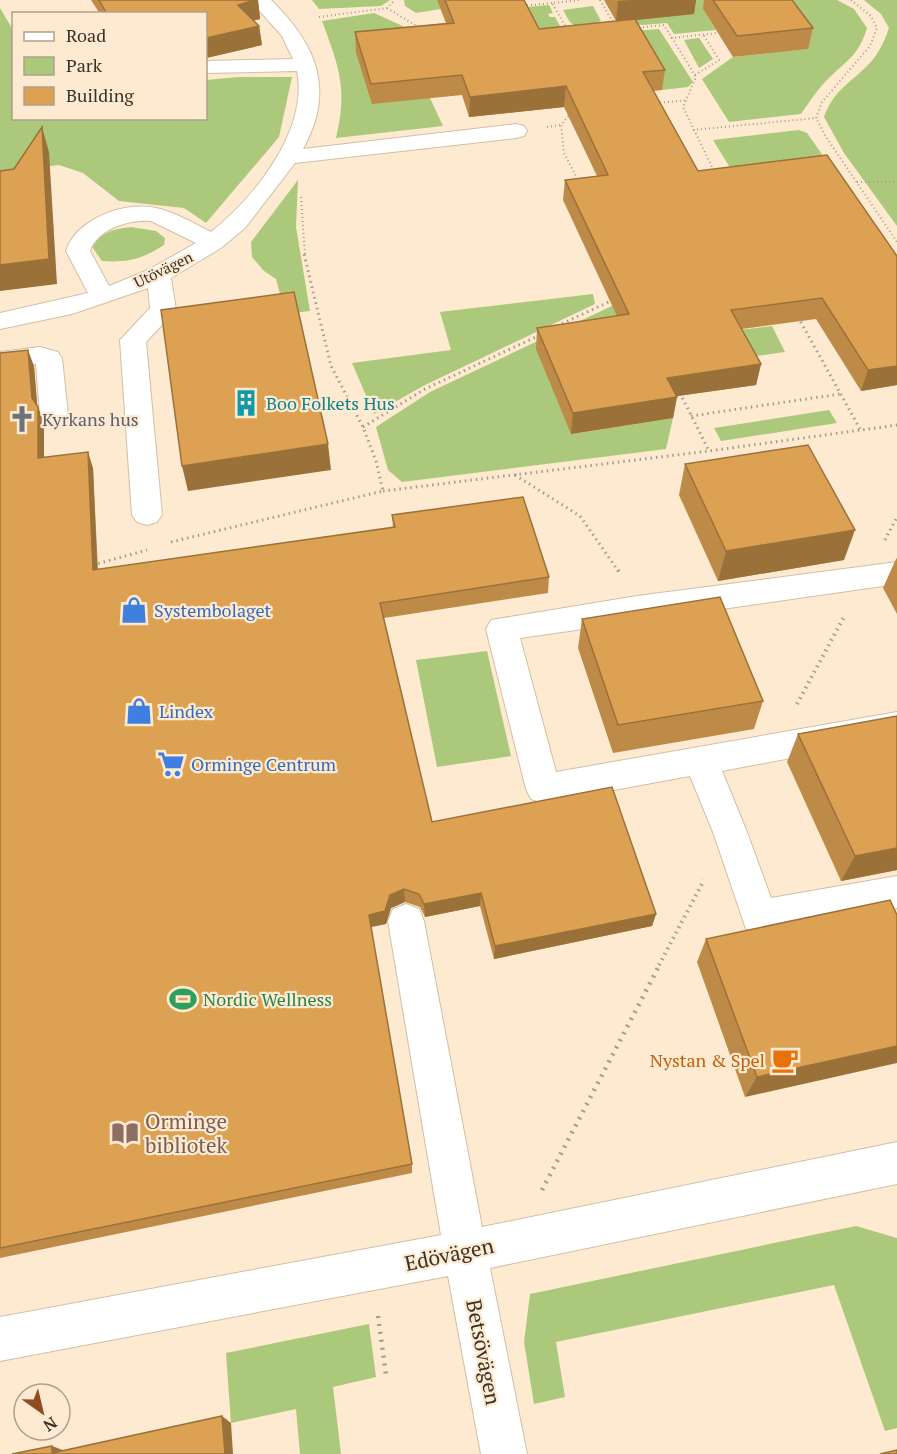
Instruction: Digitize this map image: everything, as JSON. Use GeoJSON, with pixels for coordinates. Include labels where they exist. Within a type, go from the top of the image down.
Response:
{"type":"FeatureCollection","features":[{"type":"Feature","properties":{"kind":"street","name":"Utövägen"},"geometry":{"type":"LineString","coordinates":[[0,321],[35,315],[102,296],[158,275],[191,257],[239,221],[289,157],[302,132],[308,110],[307,65],[298,45],[260,0]]}},
{"type":"Feature","properties":{"kind":"street"},"geometry":{"type":"LineString","coordinates":[[208,67],[307,65]]}},
{"type":"Feature","properties":{"kind":"street"},"geometry":{"type":"LineString","coordinates":[[289,157],[516,131]]}},
{"type":"Feature","properties":{"kind":"street"},"geometry":{"type":"LineString","coordinates":[[102,296],[78,250],[78,245],[87,234],[104,224],[128,217],[153,214],[213,242]]}},
{"type":"Feature","properties":{"kind":"street"},"geometry":{"type":"LineString","coordinates":[[147,515],[133,340],[163,310],[158,275]]}},
{"type":"Feature","properties":{"kind":"street"},"geometry":{"type":"LineString","coordinates":[[0,360],[40,355],[49,358],[54,416]]}},
{"type":"Feature","properties":{"kind":"street"},"geometry":{"type":"LineString","coordinates":[[897,573],[637,608],[502,630],[543,789],[897,725]]}},
{"type":"Feature","properties":{"kind":"street"},"geometry":{"type":"LineString","coordinates":[[701,762],[730,832],[759,917],[897,892]]}},
{"type":"Feature","properties":{"kind":"street","name":"Betsövägen"},"geometry":{"type":"LineString","coordinates":[[406,921],[504,1454]]}},
{"type":"Feature","properties":{"kind":"street","name":"Edövägen"},"geometry":{"type":"LineString","coordinates":[[0,1339],[465,1251],[897,1163]]}},
{"type":"Feature","properties":{"kind":"path"},"geometry":{"type":"LineString","coordinates":[[387,8],[395,0]]}},
{"type":"Feature","properties":{"kind":"path"},"geometry":{"type":"LineString","coordinates":[[517,7],[581,0]]}},
{"type":"Feature","properties":{"kind":"path"},"geometry":{"type":"LineString","coordinates":[[600,0],[618,30]]}},
{"type":"Feature","properties":{"kind":"path"},"geometry":{"type":"LineString","coordinates":[[851,0],[871,16],[877,28],[870,46],[822,102],[816,118],[826,137],[897,242]]}},
{"type":"Feature","properties":{"kind":"path"},"geometry":{"type":"LineString","coordinates":[[553,3],[570,35]]}},
{"type":"Feature","properties":{"kind":"path"},"geometry":{"type":"LineString","coordinates":[[313,17],[387,8],[427,32]]}},
{"type":"Feature","properties":{"kind":"path"},"geometry":{"type":"LineString","coordinates":[[629,28],[664,25],[695,75]]}},
{"type":"Feature","properties":{"kind":"path"},"geometry":{"type":"LineString","coordinates":[[671,38],[718,33]]}},
{"type":"Feature","properties":{"kind":"path"},"geometry":{"type":"LineString","coordinates":[[703,34],[719,60],[695,75],[688,100],[683,108],[719,182]]}},
{"type":"Feature","properties":{"kind":"path"},"geometry":{"type":"LineString","coordinates":[[653,104],[688,100]]}},
{"type":"Feature","properties":{"kind":"path"},"geometry":{"type":"LineString","coordinates":[[571,113],[561,125],[564,153],[584,191]]}},
{"type":"Feature","properties":{"kind":"path"},"geometry":{"type":"LineString","coordinates":[[693,130],[816,118]]}},
{"type":"Feature","properties":{"kind":"path"},"geometry":{"type":"LineString","coordinates":[[324,153],[305,178],[300,201],[303,248],[331,366],[363,428],[376,461],[383,490]]}},
{"type":"Feature","properties":{"kind":"path"},"geometry":{"type":"LineString","coordinates":[[857,182],[897,182]]}},
{"type":"Feature","properties":{"kind":"path"},"geometry":{"type":"LineString","coordinates":[[363,428],[425,389],[621,296]]}},
{"type":"Feature","properties":{"kind":"path"},"geometry":{"type":"LineString","coordinates":[[796,314],[860,429]]}},
{"type":"Feature","properties":{"kind":"path"},"geometry":{"type":"LineString","coordinates":[[676,385],[710,451]]}},
{"type":"Feature","properties":{"kind":"path"},"geometry":{"type":"LineString","coordinates":[[691,416],[840,394]]}},
{"type":"Feature","properties":{"kind":"path"},"geometry":{"type":"LineString","coordinates":[[168,543],[383,490],[710,451],[897,425]]}},
{"type":"Feature","properties":{"kind":"path"},"geometry":{"type":"LineString","coordinates":[[514,474],[580,516],[613,562],[637,608]]}},
{"type":"Feature","properties":{"kind":"path"},"geometry":{"type":"LineString","coordinates":[[88,566],[110,562],[150,549]]}},
{"type":"Feature","properties":{"kind":"path"},"geometry":{"type":"LineString","coordinates":[[541,1193],[626,1025]]}},
{"type":"Feature","properties":{"kind":"path"},"geometry":{"type":"LineString","coordinates":[[378,1316],[386,1375]]}},
{"type":"Feature","properties":{"kind":"green space"},"geometry":{"type":"Polygon","coordinates":[[[312,0],[390,0],[381,6],[319,9],[312,0]]]}},
{"type":"Feature","properties":{"kind":"green space"},"geometry":{"type":"Polygon","coordinates":[[[404,0],[437,0],[441,9],[416,13],[405,6],[404,0]]]}},
{"type":"Feature","properties":{"kind":"green space"},"geometry":{"type":"Polygon","coordinates":[[[684,0],[837,0],[854,9],[867,28],[857,50],[815,94],[801,114],[729,122],[702,79],[733,57],[807,49],[703,9],[716,30],[674,34],[667,23],[642,25],[625,21],[684,0]]]}},
{"type":"Feature","properties":{"kind":"green space"},"geometry":{"type":"Polygon","coordinates":[[[864,0],[897,0],[897,226],[844,153],[824,117],[836,95],[873,59],[889,28],[881,14],[864,0]]]}},
{"type":"Feature","properties":{"kind":"green space"},"geometry":{"type":"Polygon","coordinates":[[[549,5],[553,13],[548,14],[550,17],[555,17],[561,28],[532,42],[517,8],[549,5]]]}},
{"type":"Feature","properties":{"kind":"green space"},"geometry":{"type":"Polygon","coordinates":[[[593,6],[601,21],[586,25],[574,25],[563,10],[593,6]]]}},
{"type":"Feature","properties":{"kind":"green space"},"geometry":{"type":"Polygon","coordinates":[[[0,8],[12,28],[12,120],[207,120],[207,80],[239,77],[292,77],[279,137],[206,223],[184,208],[119,201],[83,173],[59,165],[0,172],[0,8]]]}},
{"type":"Feature","properties":{"kind":"green space"},"geometry":{"type":"Polygon","coordinates":[[[374,13],[418,33],[430,98],[443,126],[336,138],[341,106],[340,78],[322,21],[374,13]]]}},
{"type":"Feature","properties":{"kind":"green space"},"geometry":{"type":"Polygon","coordinates":[[[659,29],[693,82],[688,87],[662,90],[623,32],[659,29]]]}},
{"type":"Feature","properties":{"kind":"green space"},"geometry":{"type":"Polygon","coordinates":[[[699,38],[713,59],[699,68],[684,40],[699,38]]]}},
{"type":"Feature","properties":{"kind":"green space"},"geometry":{"type":"Polygon","coordinates":[[[799,130],[807,133],[831,167],[737,179],[713,140],[799,130]]]}},
{"type":"Feature","properties":{"kind":"green space"},"geometry":{"type":"Polygon","coordinates":[[[298,180],[296,227],[310,311],[275,315],[273,297],[280,294],[276,279],[264,271],[252,257],[251,242],[298,180]]]}},
{"type":"Feature","properties":{"kind":"green space"},"geometry":{"type":"Polygon","coordinates":[[[131,227],[156,231],[165,238],[164,245],[149,254],[134,259],[102,261],[92,247],[96,242],[108,232],[131,227]]]}},
{"type":"Feature","properties":{"kind":"green space"},"geometry":{"type":"Polygon","coordinates":[[[593,294],[595,304],[423,386],[374,414],[352,363],[451,350],[440,312],[593,294]]]}},
{"type":"Feature","properties":{"kind":"green space"},"geometry":{"type":"Polygon","coordinates":[[[616,304],[632,334],[572,434],[673,418],[666,449],[402,482],[388,470],[376,427],[430,392],[616,304]]]}},
{"type":"Feature","properties":{"kind":"green space"},"geometry":{"type":"Polygon","coordinates":[[[772,326],[785,352],[707,363],[676,338],[772,326]]]}},
{"type":"Feature","properties":{"kind":"green space"},"geometry":{"type":"Polygon","coordinates":[[[829,410],[837,423],[721,441],[714,428],[829,410]]]}},
{"type":"Feature","properties":{"kind":"green space"},"geometry":{"type":"Polygon","coordinates":[[[487,651],[511,756],[437,767],[416,660],[487,651]]]}},
{"type":"Feature","properties":{"kind":"green space"},"geometry":{"type":"Polygon","coordinates":[[[856,1226],[897,1238],[897,1428],[885,1431],[834,1285],[556,1342],[565,1397],[534,1404],[524,1342],[530,1294],[856,1226]]]}},
{"type":"Feature","properties":{"kind":"green space"},"geometry":{"type":"Polygon","coordinates":[[[369,1324],[376,1377],[333,1387],[341,1454],[300,1454],[296,1409],[231,1423],[226,1353],[369,1324]]]}},
{"type":"Feature","properties":{"kind":"building"},"geometry":{"type":"Polygon","coordinates":[[[99,0],[255,0],[238,5],[259,26],[207,38],[207,12],[106,12],[99,0]]]}},
{"type":"Feature","properties":{"kind":"building"},"geometry":{"type":"Polygon","coordinates":[[[445,0],[524,0],[539,29],[635,19],[665,70],[643,72],[698,171],[827,155],[897,256],[897,366],[868,370],[822,298],[731,310],[761,364],[667,378],[677,397],[573,413],[537,328],[629,314],[565,180],[608,175],[566,86],[470,97],[462,75],[371,84],[355,32],[454,23],[445,0]]]}},
{"type":"Feature","properties":{"kind":"building"},"geometry":{"type":"Polygon","coordinates":[[[713,0],[792,0],[813,28],[737,36],[713,0]]]}},
{"type":"Feature","properties":{"kind":"building"},"geometry":{"type":"Polygon","coordinates":[[[42,127],[49,259],[0,265],[0,171],[14,169],[42,127]]]}},
{"type":"Feature","properties":{"kind":"building","name":"Boo Folkets Hus"},"geometry":{"type":"Polygon","coordinates":[[[294,292],[328,444],[182,466],[161,310],[294,292]]]}},
{"type":"Feature","properties":{"kind":"building","name":"Orminge Centrum"},"geometry":{"type":"Polygon","coordinates":[[[28,350],[32,398],[38,407],[38,458],[88,452],[93,570],[395,527],[392,515],[523,497],[549,577],[380,603],[432,822],[612,787],[656,914],[495,946],[481,893],[424,904],[419,894],[404,889],[390,895],[385,911],[369,915],[412,1164],[0,1248],[0,353],[28,350]]]}},
{"type":"Feature","properties":{"kind":"building"},"geometry":{"type":"Polygon","coordinates":[[[808,445],[855,530],[726,551],[685,464],[808,445]]]}},
{"type":"Feature","properties":{"kind":"building"},"geometry":{"type":"Polygon","coordinates":[[[720,597],[763,701],[618,725],[582,619],[720,597]]]}},
{"type":"Feature","properties":{"kind":"building"},"geometry":{"type":"Polygon","coordinates":[[[897,716],[897,848],[855,856],[798,734],[897,716]]]}},
{"type":"Feature","properties":{"kind":"building"},"geometry":{"type":"Polygon","coordinates":[[[890,900],[897,915],[897,1046],[757,1077],[706,939],[890,900]]]}},
{"type":"Feature","properties":{"kind":"building"},"geometry":{"type":"Polygon","coordinates":[[[222,1416],[225,1454],[12,1454],[52,1446],[52,1453],[222,1416]]]}},
{"type":"Feature","properties":{"kind":"building"},"geometry":{"type":"Polygon","coordinates":[[[897,1450],[897,1454],[880,1454],[897,1450]]]}},
{"type":"Feature","properties":{"kind":"place","name":"Boo Folkets Hus"},"geometry":{"type":"Point","coordinates":[246,403]}},
{"type":"Feature","properties":{"kind":"place","name":"Kyrkans hus"},"geometry":{"type":"Point","coordinates":[22,419]}},
{"type":"Feature","properties":{"kind":"place","name":"Systembolaget"},"geometry":{"type":"Point","coordinates":[134,610]}},
{"type":"Feature","properties":{"kind":"place","name":"Lindex"},"geometry":{"type":"Point","coordinates":[139,711]}},
{"type":"Feature","properties":{"kind":"place","name":"Orminge Centrum"},"geometry":{"type":"Point","coordinates":[171,764]}},
{"type":"Feature","properties":{"kind":"place","name":"Nordic Wellness"},"geometry":{"type":"Point","coordinates":[183,999]}},
{"type":"Feature","properties":{"kind":"place","name":"Nystan & Spel"},"geometry":{"type":"Point","coordinates":[785,1060]}},
{"type":"Feature","properties":{"kind":"place","name":"Orminge bibliotek"},"geometry":{"type":"Point","coordinates":[125,1133]}}]}
